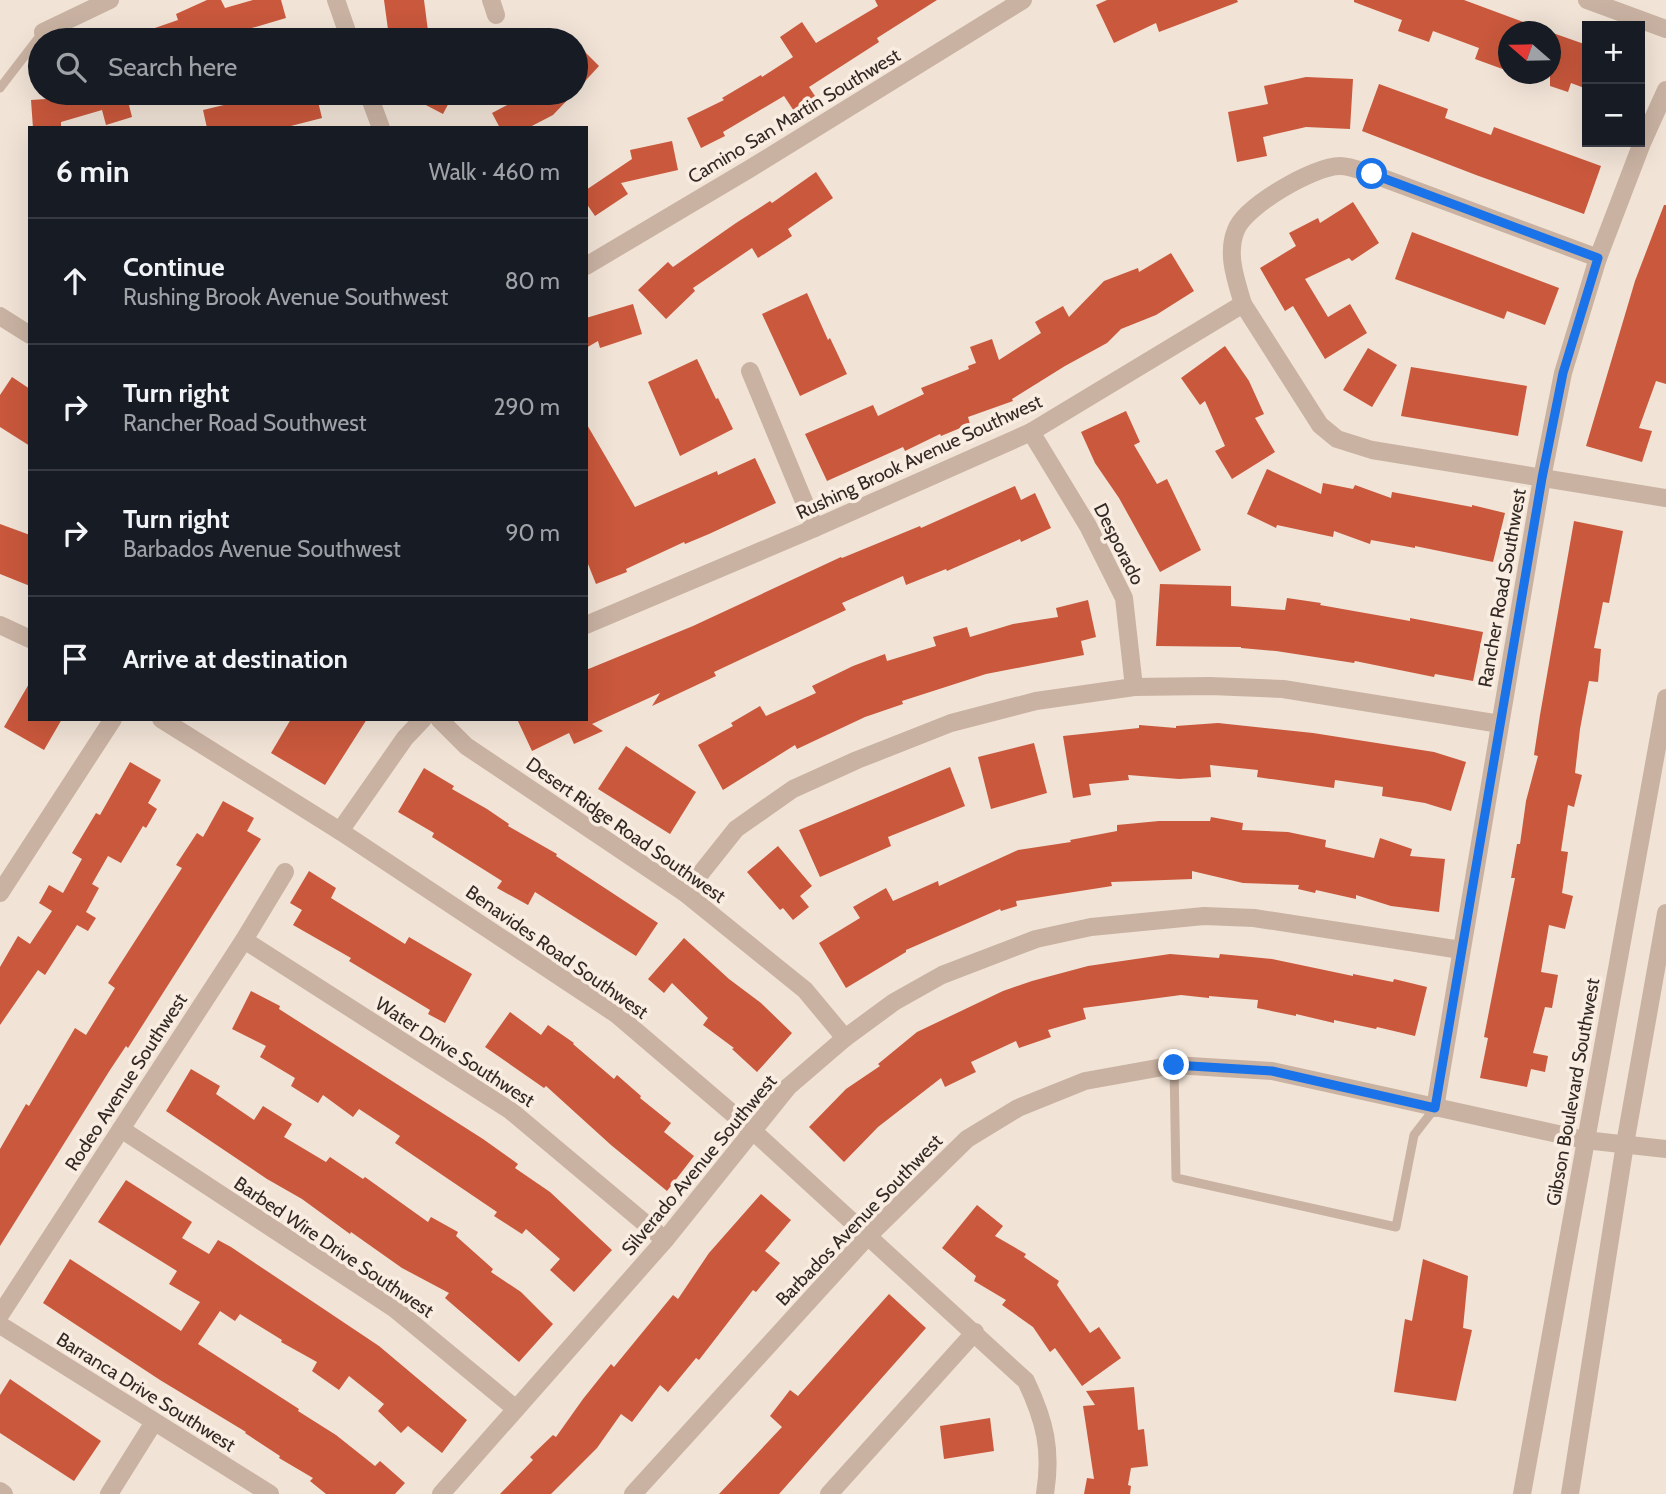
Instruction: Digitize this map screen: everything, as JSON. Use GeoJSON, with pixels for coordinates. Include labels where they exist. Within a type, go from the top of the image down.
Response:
{"type":"FeatureCollection","features":[{"type":"Feature","properties":{"kind":"street"},"geometry":{"type":"LineString","coordinates":[[51,28],[110,0]]}},
{"type":"Feature","properties":{"kind":"street"},"geometry":{"type":"LineString","coordinates":[[336,0],[346,28]]}},
{"type":"Feature","properties":{"kind":"street","name":"Camino San Martin Southwest"},"geometry":{"type":"LineString","coordinates":[[588,265],[1023,0]]}},
{"type":"Feature","properties":{"kind":"street"},"geometry":{"type":"LineString","coordinates":[[1587,0],[1666,29]]}},
{"type":"Feature","properties":{"kind":"street","name":"Rancher Road Southwest"},"geometry":{"type":"LineString","coordinates":[[1435,1108],[1542,478],[1563,373],[1598,258],[1642,143],[1666,90]]}},
{"type":"Feature","properties":{"kind":"street"},"geometry":{"type":"LineString","coordinates":[[373,105],[380,126]]}},
{"type":"Feature","properties":{"kind":"street"},"geometry":{"type":"LineString","coordinates":[[1598,258],[1372,174],[1340,166],[1314,172],[1258,203],[1236,229],[1231,261],[1243,304],[1320,425],[1337,439],[1372,450],[1666,498]]}},
{"type":"Feature","properties":{"kind":"street","name":"Rushing Brook Avenue Southwest"},"geometry":{"type":"LineString","coordinates":[[588,624],[815,528],[1031,432],[1243,304]]}},
{"type":"Feature","properties":{"kind":"street"},"geometry":{"type":"LineString","coordinates":[[0,316],[28,334]]}},
{"type":"Feature","properties":{"kind":"street"},"geometry":{"type":"LineString","coordinates":[[750,372],[815,528]]}},
{"type":"Feature","properties":{"kind":"street","name":"Desporado"},"geometry":{"type":"LineString","coordinates":[[1031,432],[1088,526],[1124,598],[1134,687]]}},
{"type":"Feature","properties":{"kind":"street"},"geometry":{"type":"LineString","coordinates":[[0,625],[28,638]]}},
{"type":"Feature","properties":{"kind":"street"},"geometry":{"type":"LineString","coordinates":[[685,893],[736,829],[793,789],[951,723],[1035,702],[1134,687],[1283,689],[1500,724]]}},
{"type":"Feature","properties":{"kind":"street","name":"Gibson Boulevard Southwest"},"geometry":{"type":"LineString","coordinates":[[1522,1494],[1666,698]]}},
{"type":"Feature","properties":{"kind":"street"},"geometry":{"type":"LineString","coordinates":[[0,893],[112,721]]}},
{"type":"Feature","properties":{"kind":"street","name":"Benavides Road Southwest"},"geometry":{"type":"LineString","coordinates":[[164,721],[340,831],[616,1014],[753,1131],[1026,1381],[1041,1412],[1049,1448],[1045,1494]]}},
{"type":"Feature","properties":{"kind":"street"},"geometry":{"type":"LineString","coordinates":[[340,831],[405,738],[421,721]]}},
{"type":"Feature","properties":{"kind":"street","name":"Desert Ridge Road Southwest"},"geometry":{"type":"LineString","coordinates":[[441,721],[466,746],[685,893],[805,990],[845,1038]]}},
{"type":"Feature","properties":{"kind":"street","name":"Rodeo Avenue Southwest"},"geometry":{"type":"LineString","coordinates":[[0,1315],[244,940],[285,872]]}},
{"type":"Feature","properties":{"kind":"street"},"geometry":{"type":"LineString","coordinates":[[1570,1494],[1625,1144],[1666,913]]}},
{"type":"Feature","properties":{"kind":"street","name":"Silverado Avenue Southwest"},"geometry":{"type":"LineString","coordinates":[[441,1494],[665,1240],[788,1087],[845,1038],[894,1002],[942,975],[1036,939],[1091,927],[1204,916],[1254,918],[1461,950]]}},
{"type":"Feature","properties":{"kind":"street","name":"Water Drive Southwest"},"geometry":{"type":"LineString","coordinates":[[244,940],[511,1111],[665,1240]]}},
{"type":"Feature","properties":{"kind":"street","name":"Barbados Avenue Southwest"},"geometry":{"type":"LineString","coordinates":[[633,1494],[868,1236],[967,1139],[1018,1108],[1086,1081],[1174,1065],[1272,1071],[1585,1140],[1666,1149]]}},
{"type":"Feature","properties":{"kind":"street","name":"Barbed Wire Drive Southwest"},"geometry":{"type":"LineString","coordinates":[[121,1129],[395,1309],[516,1409]]}},
{"type":"Feature","properties":{"kind":"street","name":"Barranca Drive Southwest"},"geometry":{"type":"LineString","coordinates":[[0,1325],[270,1494]]}},
{"type":"Feature","properties":{"kind":"street"},"geometry":{"type":"LineString","coordinates":[[829,1494],[975,1332]]}},
{"type":"Feature","properties":{"kind":"street"},"geometry":{"type":"LineString","coordinates":[[109,1494],[154,1422]]}},
{"type":"Feature","properties":{"kind":"lane"},"geometry":{"type":"LineString","coordinates":[[0,88],[28,52]]}},
{"type":"Feature","properties":{"kind":"lane"},"geometry":{"type":"LineString","coordinates":[[1174,1065],[1177,1178],[1396,1227],[1414,1135],[1435,1108]]}},
{"type":"Feature","properties":{"kind":"building"},"geometry":{"type":"Polygon","coordinates":[[[207,0],[221,0],[225,8],[253,0],[281,0],[286,18],[252,28],[155,28],[178,20],[176,14],[207,0]]]}},
{"type":"Feature","properties":{"kind":"building"},"geometry":{"type":"Polygon","coordinates":[[[384,0],[424,0],[428,28],[388,28],[384,0]]]}},
{"type":"Feature","properties":{"kind":"building"},"geometry":{"type":"Polygon","coordinates":[[[875,0],[937,0],[877,38],[879,42],[809,87],[817,99],[796,114],[784,96],[723,132],[725,136],[701,148],[687,118],[724,100],[722,98],[793,57],[780,37],[802,22],[816,43],[878,6],[875,0]]]}},
{"type":"Feature","properties":{"kind":"building"},"geometry":{"type":"Polygon","coordinates":[[[1107,0],[1238,2],[1159,32],[1156,23],[1114,43],[1096,5],[1107,0]]]}},
{"type":"Feature","properties":{"kind":"building"},"geometry":{"type":"Polygon","coordinates":[[[1464,0],[1521,21],[1498,21],[1498,67],[1475,59],[1479,48],[1433,31],[1429,42],[1398,31],[1402,20],[1354,2],[1464,0]]]}},
{"type":"Feature","properties":{"kind":"building"},"geometry":{"type":"Polygon","coordinates":[[[1561,36],[1582,43],[1582,87],[1571,83],[1568,92],[1550,86],[1561,84],[1561,36]]]}},
{"type":"Feature","properties":{"kind":"building"},"geometry":{"type":"Polygon","coordinates":[[[588,55],[599,66],[588,78],[588,55]]]}},
{"type":"Feature","properties":{"kind":"building"},"geometry":{"type":"Polygon","coordinates":[[[1306,77],[1353,79],[1350,129],[1306,127],[1263,137],[1267,156],[1237,162],[1228,112],[1268,104],[1264,86],[1306,77]]]}},
{"type":"Feature","properties":{"kind":"building"},"geometry":{"type":"Polygon","coordinates":[[[1379,84],[1448,109],[1445,118],[1491,135],[1494,127],[1601,166],[1584,214],[1362,131],[1379,84]]]}},
{"type":"Feature","properties":{"kind":"building"},"geometry":{"type":"Polygon","coordinates":[[[31,105],[129,105],[132,117],[106,125],[102,110],[61,122],[61,126],[33,126],[31,105]]]}},
{"type":"Feature","properties":{"kind":"building"},"geometry":{"type":"Polygon","coordinates":[[[224,105],[319,105],[322,118],[291,126],[207,126],[203,110],[224,105]]]}},
{"type":"Feature","properties":{"kind":"building"},"geometry":{"type":"Polygon","coordinates":[[[426,105],[448,105],[443,114],[426,105]]]}},
{"type":"Feature","properties":{"kind":"building"},"geometry":{"type":"Polygon","coordinates":[[[507,105],[563,105],[553,115],[532,126],[499,126],[492,113],[507,105]]]}},
{"type":"Feature","properties":{"kind":"building"},"geometry":{"type":"Polygon","coordinates":[[[672,141],[678,170],[621,183],[628,194],[595,216],[588,206],[588,189],[632,159],[630,150],[672,141]]]}},
{"type":"Feature","properties":{"kind":"building"},"geometry":{"type":"Polygon","coordinates":[[[816,172],[833,198],[788,229],[792,236],[758,258],[752,248],[693,288],[695,291],[666,319],[638,290],[668,262],[673,267],[816,172]]]}},
{"type":"Feature","properties":{"kind":"building"},"geometry":{"type":"Polygon","coordinates":[[[1353,202],[1379,243],[1352,261],[1349,258],[1305,279],[1328,317],[1350,304],[1367,333],[1325,359],[1293,306],[1285,311],[1260,268],[1296,246],[1289,233],[1318,218],[1320,223],[1353,202]]]}},
{"type":"Feature","properties":{"kind":"building"},"geometry":{"type":"Polygon","coordinates":[[[1664,205],[1666,384],[1656,381],[1639,428],[1652,431],[1642,462],[1586,446],[1635,281],[1664,205]]]}},
{"type":"Feature","properties":{"kind":"building"},"geometry":{"type":"Polygon","coordinates":[[[1412,232],[1559,288],[1545,325],[1507,311],[1504,319],[1395,279],[1412,232]]]}},
{"type":"Feature","properties":{"kind":"building"},"geometry":{"type":"Polygon","coordinates":[[[1171,253],[1194,291],[1156,315],[1121,329],[1107,343],[1065,366],[1012,399],[1013,401],[968,417],[970,424],[941,436],[940,434],[905,451],[903,447],[827,481],[805,434],[873,405],[878,416],[924,394],[921,388],[969,369],[968,366],[976,363],[970,347],[992,339],[999,360],[1041,333],[1035,322],[1063,306],[1069,317],[1104,281],[1138,268],[1139,272],[1171,253]]]}},
{"type":"Feature","properties":{"kind":"building"},"geometry":{"type":"Polygon","coordinates":[[[807,293],[847,374],[800,396],[762,314],[807,293]]]}},
{"type":"Feature","properties":{"kind":"building"},"geometry":{"type":"Polygon","coordinates":[[[633,304],[642,334],[600,348],[598,341],[588,347],[588,317],[633,304]]]}},
{"type":"Feature","properties":{"kind":"building"},"geometry":{"type":"Polygon","coordinates":[[[1225,346],[1249,381],[1264,414],[1255,418],[1275,452],[1232,479],[1215,451],[1225,446],[1205,401],[1200,405],[1181,378],[1225,346]]]}},
{"type":"Feature","properties":{"kind":"building"},"geometry":{"type":"Polygon","coordinates":[[[1368,348],[1397,365],[1372,407],[1343,390],[1368,348]]]}},
{"type":"Feature","properties":{"kind":"building"},"geometry":{"type":"Polygon","coordinates":[[[697,359],[733,429],[680,456],[648,382],[697,359]]]}},
{"type":"Feature","properties":{"kind":"building"},"geometry":{"type":"Polygon","coordinates":[[[1411,367],[1527,386],[1518,436],[1401,416],[1411,367]]]}},
{"type":"Feature","properties":{"kind":"building"},"geometry":{"type":"Polygon","coordinates":[[[12,377],[28,388],[28,445],[0,427],[0,395],[12,377]]]}},
{"type":"Feature","properties":{"kind":"building"},"geometry":{"type":"Polygon","coordinates":[[[1126,411],[1140,442],[1134,445],[1157,484],[1167,479],[1201,550],[1160,572],[1119,498],[1095,463],[1081,432],[1126,411]]]}},
{"type":"Feature","properties":{"kind":"building"},"geometry":{"type":"Polygon","coordinates":[[[588,426],[635,507],[717,471],[718,475],[755,458],[776,503],[709,534],[685,544],[684,542],[626,569],[627,572],[596,584],[588,564],[588,426]]]}},
{"type":"Feature","properties":{"kind":"building"},"geometry":{"type":"Polygon","coordinates":[[[1267,469],[1321,494],[1323,483],[1353,489],[1355,485],[1391,498],[1392,492],[1505,513],[1493,562],[1415,546],[1371,540],[1370,544],[1334,531],[1333,537],[1277,525],[1276,528],[1247,514],[1267,469]]]}},
{"type":"Feature","properties":{"kind":"building"},"geometry":{"type":"Polygon","coordinates":[[[1015,486],[1021,500],[1035,493],[1051,528],[906,585],[903,576],[842,603],[846,610],[714,672],[716,676],[652,706],[660,693],[592,724],[603,731],[574,744],[569,733],[532,751],[518,721],[588,721],[588,669],[693,626],[841,557],[920,526],[921,528],[1015,486]]]}},
{"type":"Feature","properties":{"kind":"building"},"geometry":{"type":"Polygon","coordinates":[[[1574,521],[1623,531],[1609,603],[1603,602],[1594,648],[1601,649],[1598,682],[1589,681],[1575,773],[1582,775],[1574,807],[1568,805],[1561,851],[1568,852],[1562,893],[1573,896],[1565,929],[1549,925],[1541,972],[1558,975],[1552,1008],[1545,1007],[1533,1053],[1548,1056],[1545,1072],[1531,1069],[1527,1087],[1480,1078],[1488,1038],[1484,1037],[1515,878],[1511,878],[1517,844],[1520,844],[1526,801],[1538,756],[1534,755],[1540,715],[1574,521]]]}},
{"type":"Feature","properties":{"kind":"building"},"geometry":{"type":"Polygon","coordinates":[[[0,524],[28,534],[28,585],[0,574],[0,524]]]}},
{"type":"Feature","properties":{"kind":"building"},"geometry":{"type":"Polygon","coordinates":[[[1160,584],[1231,586],[1231,606],[1285,610],[1287,598],[1483,632],[1473,681],[1435,674],[1434,677],[1355,661],[1354,663],[1241,647],[1156,646],[1160,584]]]}},
{"type":"Feature","properties":{"kind":"building"},"geometry":{"type":"Polygon","coordinates":[[[1088,600],[1096,637],[1081,641],[1084,655],[986,674],[902,701],[903,704],[865,717],[797,749],[795,745],[723,790],[698,745],[733,726],[731,723],[760,706],[766,716],[816,693],[812,686],[885,654],[887,661],[936,646],[933,637],[967,627],[970,637],[1013,624],[1058,617],[1056,608],[1088,600]]]}},
{"type":"Feature","properties":{"kind":"building"},"geometry":{"type":"Polygon","coordinates":[[[28,685],[28,721],[61,721],[44,750],[4,727],[28,685]]]}},
{"type":"Feature","properties":{"kind":"building"},"geometry":{"type":"Polygon","coordinates":[[[290,721],[366,721],[325,785],[271,753],[290,721]]]}},
{"type":"Feature","properties":{"kind":"building"},"geometry":{"type":"Polygon","coordinates":[[[1218,723],[1313,733],[1434,752],[1466,762],[1451,811],[1425,803],[1382,796],[1383,787],[1335,780],[1334,788],[1257,777],[1258,770],[1210,765],[1211,777],[1179,779],[1128,775],[1129,780],[1089,784],[1091,795],[1073,798],[1063,736],[1139,728],[1139,725],[1176,728],[1218,723]]]}},
{"type":"Feature","properties":{"kind":"building"},"geometry":{"type":"Polygon","coordinates":[[[1034,743],[1047,793],[991,809],[978,757],[1034,743]]]}},
{"type":"Feature","properties":{"kind":"building"},"geometry":{"type":"Polygon","coordinates":[[[626,746],[696,792],[670,834],[598,789],[626,746]]]}},
{"type":"Feature","properties":{"kind":"building"},"geometry":{"type":"Polygon","coordinates":[[[130,762],[161,780],[148,803],[157,809],[146,828],[143,826],[121,863],[108,856],[92,884],[99,888],[86,912],[96,918],[88,931],[77,925],[45,975],[38,970],[0,1025],[0,967],[18,936],[30,944],[52,911],[39,903],[49,885],[63,893],[82,859],[72,853],[96,813],[100,815],[130,762]]]}},
{"type":"Feature","properties":{"kind":"building"},"geometry":{"type":"Polygon","coordinates":[[[950,767],[965,806],[888,837],[891,846],[820,877],[799,830],[950,767]]]}},
{"type":"Feature","properties":{"kind":"building"},"geometry":{"type":"Polygon","coordinates":[[[424,768],[658,923],[636,956],[535,892],[528,905],[497,888],[502,881],[432,837],[434,833],[398,812],[424,768]]]}},
{"type":"Feature","properties":{"kind":"building"},"geometry":{"type":"Polygon","coordinates":[[[223,801],[254,818],[247,831],[261,839],[128,1048],[126,1046],[110,1070],[0,1246],[0,1149],[75,1028],[86,1035],[115,988],[108,983],[182,868],[176,865],[197,833],[203,837],[223,801]]]}},
{"type":"Feature","properties":{"kind":"building"},"geometry":{"type":"Polygon","coordinates":[[[1211,817],[1243,823],[1242,830],[1288,832],[1326,840],[1325,847],[1374,858],[1380,838],[1412,849],[1410,856],[1445,859],[1439,912],[1391,906],[1356,895],[1356,899],[1316,890],[1315,893],[1298,889],[1299,885],[1243,883],[1192,871],[1192,879],[1111,882],[1112,886],[1016,901],[1017,906],[1001,911],[1000,909],[906,950],[846,988],[819,943],[860,918],[853,907],[886,888],[893,901],[938,881],[939,886],[1018,850],[1071,842],[1070,840],[1117,831],[1117,825],[1159,821],[1210,821],[1211,817]]]}},
{"type":"Feature","properties":{"kind":"building"},"geometry":{"type":"Polygon","coordinates":[[[778,846],[812,886],[800,896],[809,907],[793,920],[783,908],[780,910],[747,872],[778,846]]]}},
{"type":"Feature","properties":{"kind":"building"},"geometry":{"type":"Polygon","coordinates":[[[309,871],[336,888],[331,898],[405,944],[409,937],[472,974],[445,1023],[428,1014],[430,1010],[349,961],[351,958],[293,925],[302,910],[290,903],[309,871]]]}},
{"type":"Feature","properties":{"kind":"building"},"geometry":{"type":"Polygon","coordinates":[[[684,938],[792,1033],[757,1072],[732,1049],[734,1048],[703,1025],[708,1018],[672,983],[664,993],[648,979],[684,938]]]}},
{"type":"Feature","properties":{"kind":"building"},"geometry":{"type":"Polygon","coordinates":[[[1170,954],[1219,958],[1220,954],[1272,959],[1353,976],[1393,982],[1394,979],[1427,987],[1415,1036],[1377,1027],[1376,1029],[1334,1020],[1334,1023],[1257,1008],[1258,1000],[1181,995],[1083,1008],[1086,1019],[1048,1030],[1051,1037],[1019,1048],[1016,1041],[971,1062],[976,1072],[945,1087],[941,1078],[878,1127],[844,1162],[809,1127],[846,1089],[880,1066],[878,1064],[917,1032],[1003,991],[1032,981],[1088,966],[1170,954]]]}},
{"type":"Feature","properties":{"kind":"building"},"geometry":{"type":"Polygon","coordinates":[[[251,991],[280,1006],[279,1009],[518,1164],[515,1168],[550,1192],[612,1250],[574,1292],[550,1270],[560,1259],[526,1229],[522,1234],[494,1216],[497,1212],[395,1143],[400,1136],[359,1109],[353,1117],[323,1095],[318,1103],[291,1086],[295,1078],[260,1057],[266,1046],[232,1029],[251,991]]]}},
{"type":"Feature","properties":{"kind":"building"},"geometry":{"type":"Polygon","coordinates":[[[510,1012],[541,1035],[548,1025],[574,1043],[614,1079],[617,1075],[671,1123],[664,1132],[694,1156],[667,1191],[546,1086],[544,1088],[485,1047],[510,1012]]]}},
{"type":"Feature","properties":{"kind":"building"},"geometry":{"type":"Polygon","coordinates":[[[191,1069],[220,1086],[216,1094],[254,1120],[263,1106],[292,1124],[284,1137],[326,1162],[330,1157],[363,1179],[365,1177],[428,1222],[431,1217],[458,1232],[456,1236],[493,1269],[491,1272],[521,1292],[553,1324],[519,1362],[445,1298],[449,1293],[402,1268],[166,1111],[191,1069]]]}},
{"type":"Feature","properties":{"kind":"building"},"geometry":{"type":"Polygon","coordinates":[[[126,1180],[192,1222],[182,1238],[209,1254],[218,1240],[231,1247],[379,1346],[467,1420],[442,1453],[408,1426],[401,1433],[378,1411],[384,1404],[349,1376],[339,1390],[312,1371],[317,1362],[240,1314],[235,1321],[220,1311],[198,1344],[299,1409],[298,1411],[336,1435],[375,1466],[380,1461],[405,1483],[395,1494],[326,1494],[310,1481],[313,1478],[279,1458],[280,1456],[246,1432],[160,1380],[43,1303],[70,1259],[181,1331],[200,1302],[169,1284],[177,1271],[98,1222],[126,1180]]]}},
{"type":"Feature","properties":{"kind":"building"},"geometry":{"type":"Polygon","coordinates":[[[761,1194],[791,1220],[765,1251],[780,1263],[756,1292],[753,1290],[699,1360],[696,1358],[668,1392],[660,1385],[632,1422],[621,1414],[597,1448],[551,1494],[500,1494],[533,1460],[530,1457],[553,1435],[556,1437],[611,1364],[614,1367],[673,1295],[678,1299],[709,1253],[761,1194]]]}},
{"type":"Feature","properties":{"kind":"building"},"geometry":{"type":"Polygon","coordinates":[[[977,1205],[1003,1226],[995,1236],[1026,1254],[1024,1257],[1059,1281],[1057,1285],[1090,1333],[1099,1327],[1121,1358],[1082,1386],[1055,1348],[1050,1352],[1033,1327],[1002,1305],[1006,1300],[974,1281],[976,1276],[942,1248],[977,1205]]]}},
{"type":"Feature","properties":{"kind":"building"},"geometry":{"type":"Polygon","coordinates":[[[1423,1259],[1468,1276],[1463,1328],[1472,1330],[1456,1401],[1394,1392],[1405,1319],[1412,1321],[1423,1259]]]}},
{"type":"Feature","properties":{"kind":"building"},"geometry":{"type":"Polygon","coordinates":[[[889,1294],[926,1328],[779,1494],[719,1494],[782,1427],[770,1416],[790,1390],[798,1396],[889,1294]]]}},
{"type":"Feature","properties":{"kind":"building"},"geometry":{"type":"Polygon","coordinates":[[[10,1379],[101,1441],[74,1481],[0,1433],[0,1395],[10,1379]]]}},
{"type":"Feature","properties":{"kind":"building"},"geometry":{"type":"Polygon","coordinates":[[[1134,1387],[1138,1430],[1144,1429],[1148,1466],[1131,1468],[1128,1485],[1131,1486],[1130,1494],[1084,1494],[1087,1478],[1094,1479],[1083,1406],[1095,1405],[1086,1391],[1134,1387]]]}},
{"type":"Feature","properties":{"kind":"building"},"geometry":{"type":"Polygon","coordinates":[[[990,1418],[994,1451],[944,1459],[940,1426],[990,1418]]]}},
{"type":"Feature","properties":{"kind":"route"},"geometry":{"type":"LineString","coordinates":[[1174,1065],[1272,1071],[1435,1108],[1542,478],[1563,373],[1598,258],[1372,174]]}}]}
